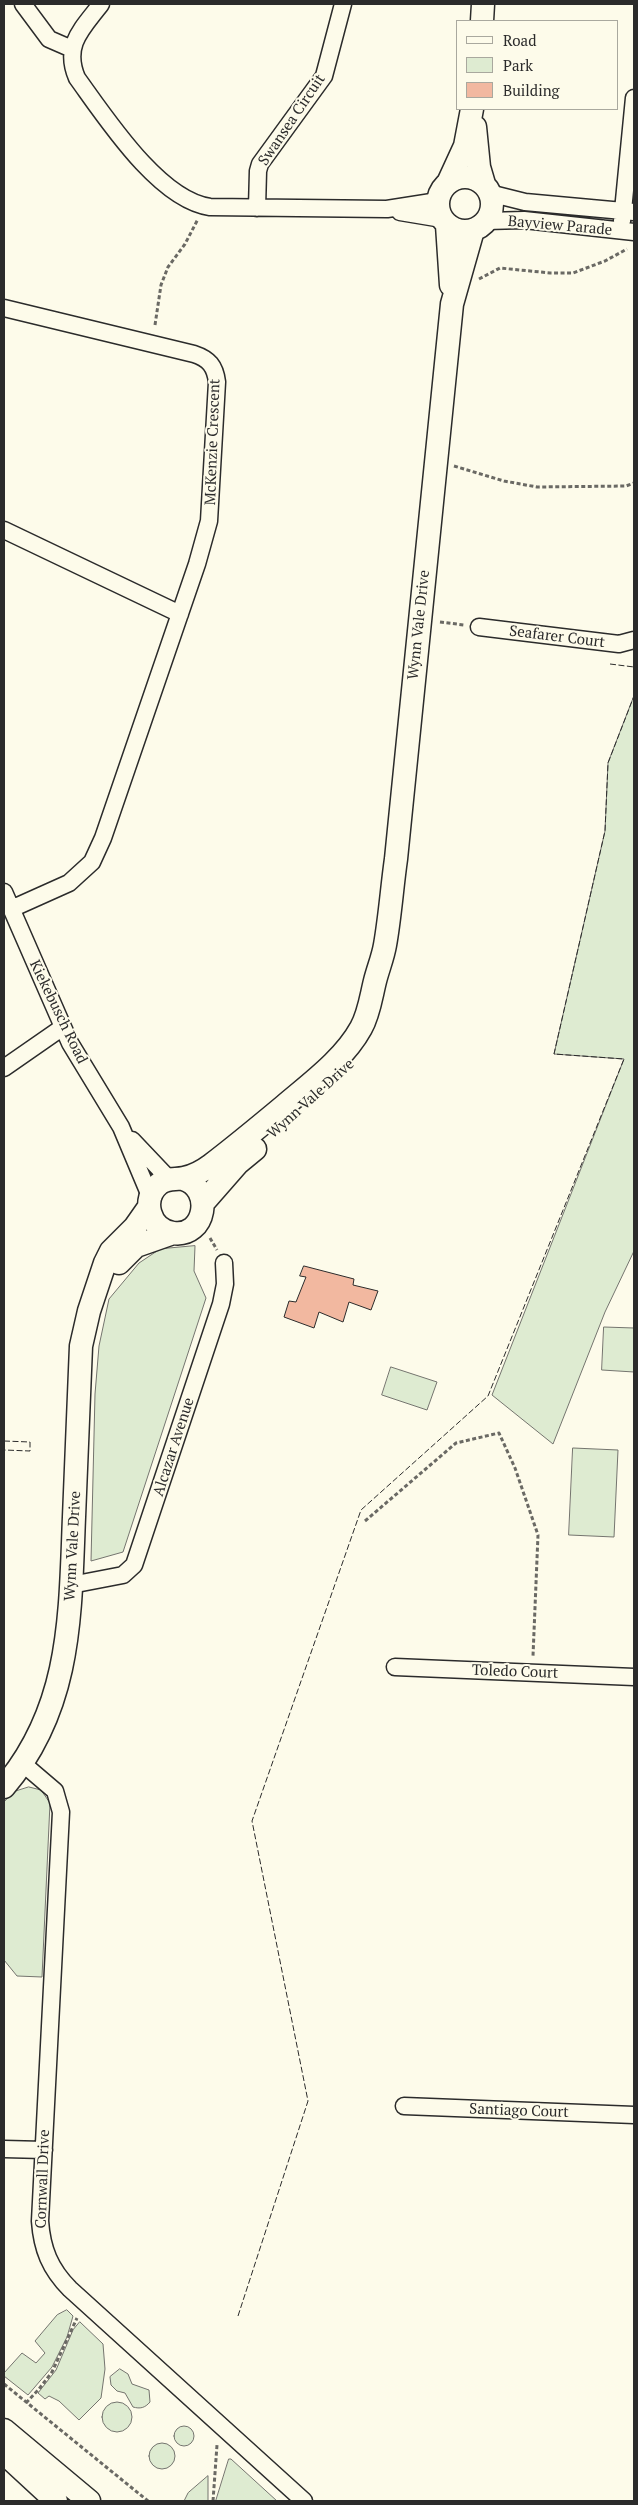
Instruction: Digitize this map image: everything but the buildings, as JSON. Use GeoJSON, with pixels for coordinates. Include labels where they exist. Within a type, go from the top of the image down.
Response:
{"type":"FeatureCollection","features":[{"type":"Feature","properties":{"kind":"main road"},"geometry":{"type":"LineString","coordinates":[[482,20],[483,4]]}},
{"type":"Feature","properties":{"kind":"main road","name":"Wynn Vale Drive"},"geometry":{"type":"LineString","coordinates":[[473,110],[477,150],[486,188]]}},
{"type":"Feature","properties":{"kind":"main road","name":"Wynn Vale Drive"},"geometry":{"type":"LineString","coordinates":[[202,1212],[238,1163],[344,1073],[360,1055],[374,1031],[387,983],[385,946],[454,297],[444,207],[465,146],[473,110]]}},
{"type":"Feature","properties":{"kind":"main road"},"geometry":{"type":"LineString","coordinates":[[468,177],[486,188],[492,207],[480,226],[460,231],[444,207],[458,178],[468,177]]}},
{"type":"Feature","properties":{"kind":"main road","name":"Wynn Vale Drive"},"geometry":{"type":"LineString","coordinates":[[454,297],[480,226]]}},
{"type":"Feature","properties":{"kind":"main road","name":"Wynn Vale Drive"},"geometry":{"type":"LineString","coordinates":[[176,1179],[200,1173],[229,1152],[343,1053],[362,1028],[385,946]]}},
{"type":"Feature","properties":{"kind":"main road"},"geometry":{"type":"LineString","coordinates":[[176,1179],[198,1188],[202,1212],[188,1231],[173,1233],[163,1230],[155,1223],[150,1202],[159,1184],[176,1179]]}},
{"type":"Feature","properties":{"kind":"main road","name":"Wynn Vale Drive"},"geometry":{"type":"LineString","coordinates":[[4,1786],[33,1742],[59,1682],[67,1646],[81,1346],[85,1323],[111,1251],[135,1226],[150,1202]]}},
{"type":"Feature","properties":{"kind":"main road","name":"Wynn Vale Drive"},"geometry":{"type":"LineString","coordinates":[[95,1293],[136,1246],[173,1233]]}},
{"type":"Feature","properties":{"kind":"main road"},"geometry":{"type":"LineString","coordinates":[[4,2430],[89,2501]]}},
{"type":"Feature","properties":{"kind":"main road"},"geometry":{"type":"LineString","coordinates":[[4,2453],[56,2501]]}},
{"type":"Feature","properties":{"kind":"street"},"geometry":{"type":"LineString","coordinates":[[23,4],[49,39],[72,49]]}},
{"type":"Feature","properties":{"kind":"street"},"geometry":{"type":"LineString","coordinates":[[101,4],[80,32],[72,49],[71,65],[77,78],[131,151],[178,195],[203,206],[387,209],[444,207]]}},
{"type":"Feature","properties":{"kind":"street","name":"Swansea Circuit"},"geometry":{"type":"LineString","coordinates":[[257,208],[258,171],[260,164],[324,76],[343,4]]}},
{"type":"Feature","properties":{"kind":"street"},"geometry":{"type":"LineString","coordinates":[[628,231],[634,98]]}},
{"type":"Feature","properties":{"kind":"street","name":"Bayview Parade"},"geometry":{"type":"LineString","coordinates":[[486,188],[525,202],[629,212]]}},
{"type":"Feature","properties":{"kind":"street","name":"Bayview Parade"},"geometry":{"type":"LineString","coordinates":[[480,226],[524,220],[628,231]]}},
{"type":"Feature","properties":{"kind":"street","name":"McKenzie Crescent"},"geometry":{"type":"LineString","coordinates":[[4,308],[194,354],[212,364],[218,382],[209,520],[180,614],[103,838],[92,862],[69,883],[11,909]]}},
{"type":"Feature","properties":{"kind":"street"},"geometry":{"type":"LineString","coordinates":[[4,530],[180,614]]}},
{"type":"Feature","properties":{"kind":"street","name":"Seafarer Court"},"geometry":{"type":"LineString","coordinates":[[479,627],[619,644],[634,640]]}},
{"type":"Feature","properties":{"kind":"street","name":"Kiekebusch Road"},"geometry":{"type":"LineString","coordinates":[[4,892],[62,1028],[121,1127],[150,1202]]}},
{"type":"Feature","properties":{"kind":"street"},"geometry":{"type":"LineString","coordinates":[[4,1068],[62,1028]]}},
{"type":"Feature","properties":{"kind":"street","name":"Kiekebusch Road"},"geometry":{"type":"LineString","coordinates":[[121,1127],[150,1160],[176,1179]]}},
{"type":"Feature","properties":{"kind":"street","name":"Alcazar Avenue"},"geometry":{"type":"LineString","coordinates":[[71,1585],[123,1575],[134,1564],[221,1304],[225,1284],[224,1263]]}},
{"type":"Feature","properties":{"kind":"street","name":"Toledo Court"},"geometry":{"type":"LineString","coordinates":[[395,1667],[634,1676]]}},
{"type":"Feature","properties":{"kind":"street","name":"Cornwall Drive"},"geometry":{"type":"LineString","coordinates":[[21,1762],[55,1791],[61,1812],[40,2221],[44,2252],[57,2275],[304,2501]]}},
{"type":"Feature","properties":{"kind":"street","name":"Santiago Court"},"geometry":{"type":"LineString","coordinates":[[404,2106],[634,2115]]}},
{"type":"Feature","properties":{"kind":"street"},"geometry":{"type":"LineString","coordinates":[[4,2149],[44,2150]]}},
{"type":"Feature","properties":{"kind":"path"},"geometry":{"type":"LineString","coordinates":[[155,325],[161,285],[168,267],[185,244],[201,215]]}},
{"type":"Feature","properties":{"kind":"path"},"geometry":{"type":"LineString","coordinates":[[454,297],[500,268],[550,273],[573,272],[612,258],[634,244]]}},
{"type":"Feature","properties":{"kind":"path"},"geometry":{"type":"LineString","coordinates":[[436,461],[504,481],[537,487],[626,486],[634,483]]}},
{"type":"Feature","properties":{"kind":"path"},"geometry":{"type":"LineString","coordinates":[[420,620],[479,627]]}},
{"type":"Feature","properties":{"kind":"path"},"geometry":{"type":"LineString","coordinates":[[202,1212],[224,1263]]}},
{"type":"Feature","properties":{"kind":"path"},"geometry":{"type":"LineString","coordinates":[[365,1521],[456,1443],[499,1433],[515,1468],[538,1535],[532,1672]]}},
{"type":"Feature","properties":{"kind":"path"},"geometry":{"type":"LineString","coordinates":[[26,2403],[40,2390],[52,2372],[78,2316]]}},
{"type":"Feature","properties":{"kind":"path"},"geometry":{"type":"LineString","coordinates":[[4,2384],[148,2501]]}},
{"type":"Feature","properties":{"kind":"path"},"geometry":{"type":"LineString","coordinates":[[213,2501],[217,2442]]}},
{"type":"Feature","properties":{"kind":"green space"},"geometry":{"type":"Polygon","coordinates":[[[634,696],[634,1251],[605,1312],[553,1444],[492,1395],[624,1059],[554,1054],[605,831],[608,763],[634,696]]]}},
{"type":"Feature","properties":{"kind":"green space"},"geometry":{"type":"Polygon","coordinates":[[[195,1246],[194,1271],[206,1298],[123,1552],[91,1561],[95,1394],[99,1346],[109,1299],[139,1263],[160,1249],[195,1246]]]}},
{"type":"Feature","properties":{"kind":"green space"},"geometry":{"type":"Polygon","coordinates":[[[604,1327],[634,1328],[634,1372],[602,1370],[604,1327]]]}},
{"type":"Feature","properties":{"kind":"green space"},"geometry":{"type":"Polygon","coordinates":[[[391,1367],[437,1382],[427,1410],[382,1395],[391,1367]]]}},
{"type":"Feature","properties":{"kind":"green space"},"geometry":{"type":"Polygon","coordinates":[[[573,1448],[618,1450],[614,1537],[569,1535],[573,1448]]]}},
{"type":"Feature","properties":{"kind":"green space"},"geometry":{"type":"Polygon","coordinates":[[[29,1787],[41,1790],[50,1803],[42,1977],[17,1976],[4,1960],[4,1802],[13,1792],[29,1787]]]}},
{"type":"Feature","properties":{"kind":"green space"},"geometry":{"type":"Polygon","coordinates":[[[67,2310],[73,2316],[67,2337],[52,2367],[28,2395],[4,2376],[4,2373],[22,2353],[36,2363],[45,2353],[35,2341],[57,2315],[67,2310]]]}},
{"type":"Feature","properties":{"kind":"green space"},"geometry":{"type":"Polygon","coordinates":[[[80,2322],[103,2344],[105,2369],[101,2398],[79,2420],[59,2401],[49,2396],[45,2399],[38,2393],[56,2370],[73,2330],[80,2322]]]}},
{"type":"Feature","properties":{"kind":"green space"},"geometry":{"type":"Polygon","coordinates":[[[120,2369],[128,2374],[132,2384],[149,2390],[150,2402],[146,2406],[140,2408],[133,2407],[125,2393],[117,2391],[111,2385],[110,2377],[120,2369]]]}},
{"type":"Feature","properties":{"kind":"green space"},"geometry":{"type":"Polygon","coordinates":[[[117,2402],[123,2403],[131,2411],[131,2423],[123,2431],[117,2432],[111,2431],[103,2423],[102,2417],[103,2411],[111,2403],[117,2402]]]}},
{"type":"Feature","properties":{"kind":"green space"},"geometry":{"type":"Polygon","coordinates":[[[184,2426],[191,2429],[194,2436],[191,2443],[184,2446],[177,2443],[174,2436],[177,2429],[184,2426]]]}},
{"type":"Feature","properties":{"kind":"green space"},"geometry":{"type":"Polygon","coordinates":[[[162,2443],[171,2447],[175,2456],[171,2465],[162,2469],[153,2465],[149,2456],[153,2447],[162,2443]]]}},
{"type":"Feature","properties":{"kind":"green space"},"geometry":{"type":"Polygon","coordinates":[[[229,2459],[231,2459],[277,2501],[216,2501],[229,2459]]]}},
{"type":"Feature","properties":{"kind":"green space"},"geometry":{"type":"Polygon","coordinates":[[[208,2476],[208,2501],[184,2501],[188,2493],[208,2476]]]}},
{"type":"Feature","properties":{"kind":"fence"},"geometry":{"type":"LineString","coordinates":[[610,664],[634,667]]}},
{"type":"Feature","properties":{"kind":"fence"},"geometry":{"type":"LineString","coordinates":[[238,2316],[308,2101],[252,1821],[361,1510],[488,1396],[624,1059],[554,1054],[605,831],[608,763],[634,696]]}},
{"type":"Feature","properties":{"kind":"fence"},"geometry":{"type":"LineString","coordinates":[[4,1441],[30,1442],[30,1451],[4,1450]]}}]}
